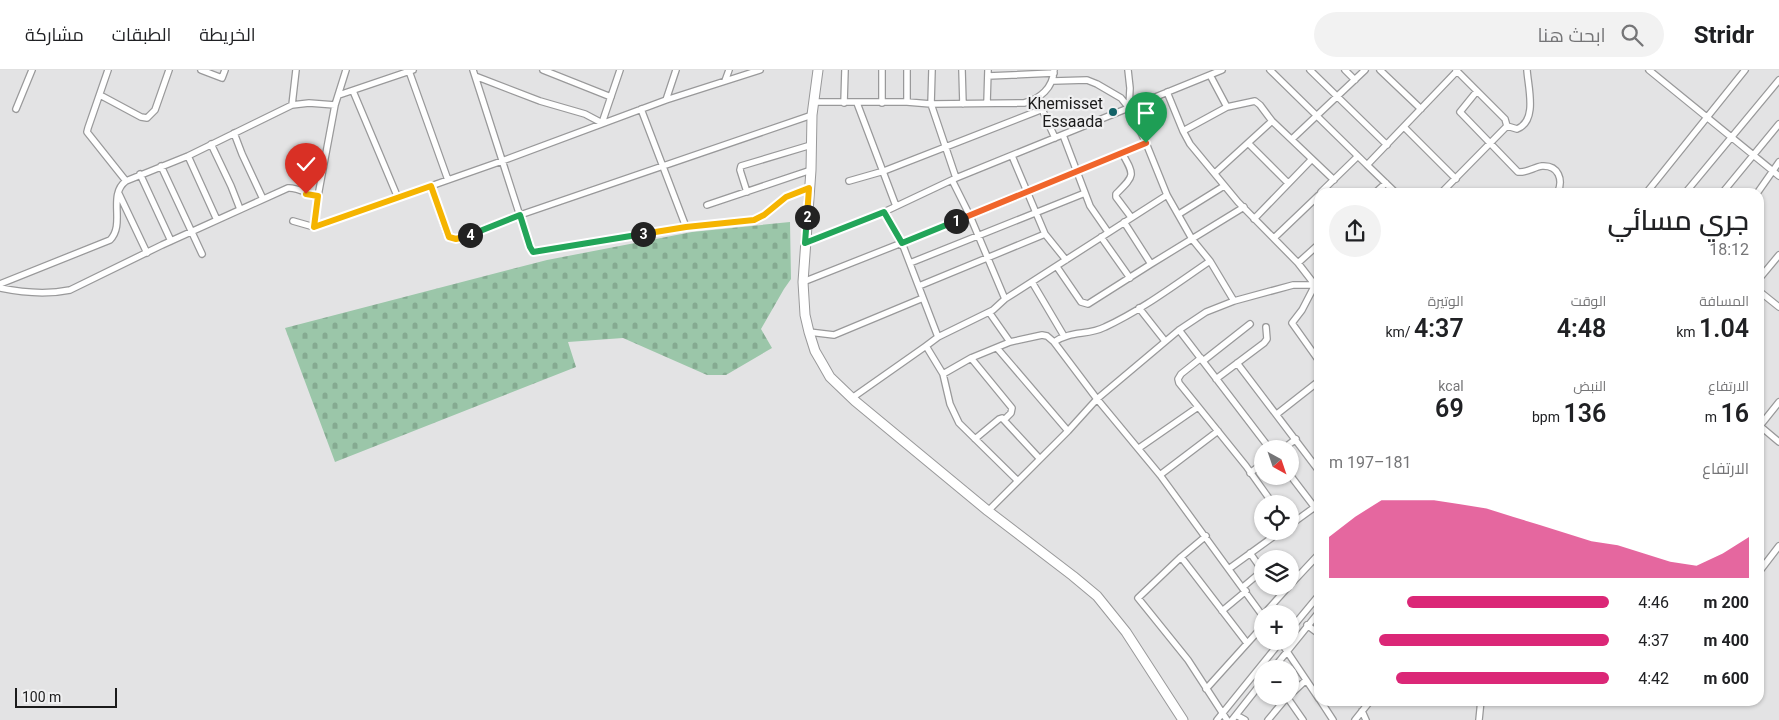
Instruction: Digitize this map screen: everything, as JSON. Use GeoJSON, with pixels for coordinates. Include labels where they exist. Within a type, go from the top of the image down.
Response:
{"type":"FeatureCollection","features":[{"type":"Feature","properties":{"kind":"main road"},"geometry":{"type":"LineString","coordinates":[[818,70],[812,115],[811,170],[803,282],[805,315],[815,351],[830,376],[852,398],[1103,602],[1126,632],[1183,720]]}},
{"type":"Feature","properties":{"kind":"street"},"geometry":{"type":"LineString","coordinates":[[16,109],[32,70]]}},
{"type":"Feature","properties":{"kind":"street"},"geometry":{"type":"LineString","coordinates":[[108,70],[87,132],[126,180]]}},
{"type":"Feature","properties":{"kind":"street"},"geometry":{"type":"LineString","coordinates":[[100,95],[141,117],[147,118],[155,110],[170,70]]}},
{"type":"Feature","properties":{"kind":"street"},"geometry":{"type":"LineString","coordinates":[[200,70],[222,78],[225,70]]}},
{"type":"Feature","properties":{"kind":"street"},"geometry":{"type":"LineString","coordinates":[[292,105],[296,70]]}},
{"type":"Feature","properties":{"kind":"street"},"geometry":{"type":"LineString","coordinates":[[314,227],[335,106],[346,70]]}},
{"type":"Feature","properties":{"kind":"street"},"geometry":{"type":"LineString","coordinates":[[544,70],[611,97]]}},
{"type":"Feature","properties":{"kind":"street"},"geometry":{"type":"LineString","coordinates":[[602,123],[620,70]]}},
{"type":"Feature","properties":{"kind":"street"},"geometry":{"type":"LineString","coordinates":[[666,100],[676,70]]}},
{"type":"Feature","properties":{"kind":"street"},"geometry":{"type":"LineString","coordinates":[[725,81],[729,70]]}},
{"type":"Feature","properties":{"kind":"street"},"geometry":{"type":"LineString","coordinates":[[293,221],[314,227],[502,161],[666,100],[760,70]]}},
{"type":"Feature","properties":{"kind":"street"},"geometry":{"type":"LineString","coordinates":[[844,103],[845,70]]}},
{"type":"Feature","properties":{"kind":"street"},"geometry":{"type":"LineString","coordinates":[[882,70],[882,103]]}},
{"type":"Feature","properties":{"kind":"street"},"geometry":{"type":"LineString","coordinates":[[907,70],[907,102]]}},
{"type":"Feature","properties":{"kind":"street"},"geometry":{"type":"LineString","coordinates":[[932,70],[931,104],[954,179],[1005,299]]}},
{"type":"Feature","properties":{"kind":"street"},"geometry":{"type":"LineString","coordinates":[[962,70],[963,104]]}},
{"type":"Feature","properties":{"kind":"street"},"geometry":{"type":"LineString","coordinates":[[1128,70],[1130,88],[1129,108]]}},
{"type":"Feature","properties":{"kind":"street"},"geometry":{"type":"LineString","coordinates":[[805,243],[884,212],[954,179],[1222,70]]}},
{"type":"Feature","properties":{"kind":"street"},"geometry":{"type":"LineString","coordinates":[[1270,70],[1357,157],[1391,188]]}},
{"type":"Feature","properties":{"kind":"street"},"geometry":{"type":"LineString","coordinates":[[1310,70],[1387,145]]}},
{"type":"Feature","properties":{"kind":"street"},"geometry":{"type":"LineString","coordinates":[[1345,70],[1354,80]]}},
{"type":"Feature","properties":{"kind":"street"},"geometry":{"type":"LineString","coordinates":[[1292,139],[1365,70]]}},
{"type":"Feature","properties":{"kind":"street"},"geometry":{"type":"LineString","coordinates":[[1380,70],[1421,109]]}},
{"type":"Feature","properties":{"kind":"street"},"geometry":{"type":"LineString","coordinates":[[1507,126],[1517,129],[1528,121],[1530,107],[1527,70]]}},
{"type":"Feature","properties":{"kind":"street"},"geometry":{"type":"LineString","coordinates":[[1649,70],[1779,176]]}},
{"type":"Feature","properties":{"kind":"street"},"geometry":{"type":"LineString","coordinates":[[1650,188],[1745,70]]}},
{"type":"Feature","properties":{"kind":"street"},"geometry":{"type":"LineString","coordinates":[[339,95],[411,71],[448,180]]}},
{"type":"Feature","properties":{"kind":"street"},"geometry":{"type":"LineString","coordinates":[[1367,165],[1456,71],[1505,119],[1507,126]]}},
{"type":"Feature","properties":{"kind":"street"},"geometry":{"type":"LineString","coordinates":[[814,102],[907,102],[931,104],[1024,103],[1037,98],[1046,90],[1053,81],[1054,72],[988,73],[987,103]]}},
{"type":"Feature","properties":{"kind":"street"},"geometry":{"type":"LineString","coordinates":[[474,73],[540,101],[585,114],[602,123]]}},
{"type":"Feature","properties":{"kind":"street"},"geometry":{"type":"LineString","coordinates":[[474,73],[533,252],[686,227],[754,220],[764,215],[786,197],[809,188]]}},
{"type":"Feature","properties":{"kind":"street"},"geometry":{"type":"LineString","coordinates":[[1210,75],[1227,108]]}},
{"type":"Feature","properties":{"kind":"street"},"geometry":{"type":"LineString","coordinates":[[1053,81],[1086,80],[1121,98],[1129,108],[1146,143],[1167,195],[1192,239],[1210,261],[1234,301]]}},
{"type":"Feature","properties":{"kind":"street"},"geometry":{"type":"LineString","coordinates":[[1689,188],[1779,80]]}},
{"type":"Feature","properties":{"kind":"street"},"geometry":{"type":"LineString","coordinates":[[353,91],[398,198]]}},
{"type":"Feature","properties":{"kind":"street"},"geometry":{"type":"LineString","coordinates":[[1477,91],[1460,112],[1518,172],[1526,172],[1540,166],[1547,167],[1559,175],[1561,180],[1559,188]]}},
{"type":"Feature","properties":{"kind":"street"},"geometry":{"type":"LineString","coordinates":[[1167,92],[1183,131],[1201,157],[1224,186],[1298,263],[1314,282]]}},
{"type":"Feature","properties":{"kind":"street"},"geometry":{"type":"LineString","coordinates":[[1037,98],[1055,138]]}},
{"type":"Feature","properties":{"kind":"street"},"geometry":{"type":"LineString","coordinates":[[1183,131],[1227,108],[1255,101],[1272,121],[1334,180]]}},
{"type":"Feature","properties":{"kind":"street"},"geometry":{"type":"LineString","coordinates":[[0,284],[110,240],[116,229],[118,191],[121,184],[126,180],[188,156],[292,105],[309,103],[335,106]]}},
{"type":"Feature","properties":{"kind":"street"},"geometry":{"type":"LineString","coordinates":[[857,103],[896,206]]}},
{"type":"Feature","properties":{"kind":"street"},"geometry":{"type":"LineString","coordinates":[[641,109],[686,227]]}},
{"type":"Feature","properties":{"kind":"street"},"geometry":{"type":"LineString","coordinates":[[849,181],[884,172],[945,146],[1043,109]]}},
{"type":"Feature","properties":{"kind":"street"},"geometry":{"type":"LineString","coordinates":[[431,186],[447,234],[453,239],[461,238],[520,215],[812,115]]}},
{"type":"Feature","properties":{"kind":"street"},"geometry":{"type":"LineString","coordinates":[[1215,173],[1272,121]]}},
{"type":"Feature","properties":{"kind":"street"},"geometry":{"type":"LineString","coordinates":[[1726,188],[1779,124]]}},
{"type":"Feature","properties":{"kind":"street"},"geometry":{"type":"LineString","coordinates":[[1404,126],[1456,179]]}},
{"type":"Feature","properties":{"kind":"street"},"geometry":{"type":"LineString","coordinates":[[1446,188],[1507,126]]}},
{"type":"Feature","properties":{"kind":"street"},"geometry":{"type":"LineString","coordinates":[[234,133],[263,199]]}},
{"type":"Feature","properties":{"kind":"street"},"geometry":{"type":"LineString","coordinates":[[1064,135],[1085,193],[1095,215],[1108,232]]}},
{"type":"Feature","properties":{"kind":"street"},"geometry":{"type":"LineString","coordinates":[[803,282],[970,216],[1076,170],[1146,143]]}},
{"type":"Feature","properties":{"kind":"street"},"geometry":{"type":"LineString","coordinates":[[1248,143],[1288,183]]}},
{"type":"Feature","properties":{"kind":"street"},"geometry":{"type":"LineString","coordinates":[[211,144],[240,209]]}},
{"type":"Feature","properties":{"kind":"street"},"geometry":{"type":"LineString","coordinates":[[747,192],[740,170],[741,166],[811,145]]}},
{"type":"Feature","properties":{"kind":"street"},"geometry":{"type":"LineString","coordinates":[[1122,153],[1132,178],[1116,194],[1116,197],[1132,217]]}},
{"type":"Feature","properties":{"kind":"street"},"geometry":{"type":"LineString","coordinates":[[188,156],[217,220]]}},
{"type":"Feature","properties":{"kind":"street"},"geometry":{"type":"LineString","coordinates":[[1012,156],[1045,234],[1066,260]]}},
{"type":"Feature","properties":{"kind":"street"},"geometry":{"type":"LineString","coordinates":[[1326,188],[1357,157]]}},
{"type":"Feature","properties":{"kind":"street"},"geometry":{"type":"LineString","coordinates":[[1254,219],[1312,159]]}},
{"type":"Feature","properties":{"kind":"street"},"geometry":{"type":"LineString","coordinates":[[1761,188],[1779,162]]}},
{"type":"Feature","properties":{"kind":"street"},"geometry":{"type":"LineString","coordinates":[[161,166],[202,254]]}},
{"type":"Feature","properties":{"kind":"street"},"geometry":{"type":"LineString","coordinates":[[707,205],[811,170]]}},
{"type":"Feature","properties":{"kind":"street"},"geometry":{"type":"LineString","coordinates":[[140,174],[171,241]]}},
{"type":"Feature","properties":{"kind":"street"},"geometry":{"type":"LineString","coordinates":[[1380,188],[1386,183]]}},
{"type":"Feature","properties":{"kind":"street"},"geometry":{"type":"LineString","coordinates":[[1179,214],[1224,186]]}},
{"type":"Feature","properties":{"kind":"street"},"geometry":{"type":"LineString","coordinates":[[0,288],[19,292],[39,293],[70,290],[171,241],[291,187],[306,194],[318,196]]}},
{"type":"Feature","properties":{"kind":"street"},"geometry":{"type":"LineString","coordinates":[[118,191],[147,253]]}},
{"type":"Feature","properties":{"kind":"street"},"geometry":{"type":"LineString","coordinates":[[910,263],[1085,193]]}},
{"type":"Feature","properties":{"kind":"street"},"geometry":{"type":"LineString","coordinates":[[852,398],[938,337],[989,312],[1005,299],[1167,195]]}},
{"type":"Feature","properties":{"kind":"street"},"geometry":{"type":"LineString","coordinates":[[1274,238],[1314,200]]}},
{"type":"Feature","properties":{"kind":"street"},"geometry":{"type":"LineString","coordinates":[[1056,267],[1081,302],[1085,304],[1092,303],[1244,207]]}},
{"type":"Feature","properties":{"kind":"street"},"geometry":{"type":"LineString","coordinates":[[884,212],[902,243],[938,337]]}},
{"type":"Feature","properties":{"kind":"street"},"geometry":{"type":"LineString","coordinates":[[1124,222],[1151,264]]}},
{"type":"Feature","properties":{"kind":"street"},"geometry":{"type":"LineString","coordinates":[[919,286],[1045,234]]}},
{"type":"Feature","properties":{"kind":"street"},"geometry":{"type":"LineString","coordinates":[[1100,237],[1130,278]]}},
{"type":"Feature","properties":{"kind":"street"},"geometry":{"type":"LineString","coordinates":[[1298,263],[1314,249]]}},
{"type":"Feature","properties":{"kind":"street"},"geometry":{"type":"LineString","coordinates":[[1764,273],[1779,255]]}},
{"type":"Feature","properties":{"kind":"street"},"geometry":{"type":"LineString","coordinates":[[1054,342],[1064,336],[1093,332],[1103,328],[1139,308],[1210,261]]}},
{"type":"Feature","properties":{"kind":"street"},"geometry":{"type":"LineString","coordinates":[[1032,282],[1064,336]]}},
{"type":"Feature","properties":{"kind":"street"},"geometry":{"type":"LineString","coordinates":[[988,510],[1068,431],[1097,399],[1179,330],[1206,312],[1234,301],[1293,285],[1314,286]]}},
{"type":"Feature","properties":{"kind":"street"},"geometry":{"type":"LineString","coordinates":[[1314,291],[1292,323],[1314,354]]}},
{"type":"Feature","properties":{"kind":"street"},"geometry":{"type":"LineString","coordinates":[[1764,295],[1779,307]]}},
{"type":"Feature","properties":{"kind":"street"},"geometry":{"type":"LineString","coordinates":[[809,332],[834,335],[923,298]]}},
{"type":"Feature","properties":{"kind":"street"},"geometry":{"type":"LineString","coordinates":[[1139,308],[1165,341]]}},
{"type":"Feature","properties":{"kind":"street"},"geometry":{"type":"LineString","coordinates":[[989,312],[1010,342]]}},
{"type":"Feature","properties":{"kind":"street"},"geometry":{"type":"LineString","coordinates":[[1250,324],[1182,374],[1178,379],[1266,495]]}},
{"type":"Feature","properties":{"kind":"street"},"geometry":{"type":"LineString","coordinates":[[1216,379],[1266,341],[1266,327]]}},
{"type":"Feature","properties":{"kind":"street"},"geometry":{"type":"LineString","coordinates":[[1179,330],[1263,440]]}},
{"type":"Feature","properties":{"kind":"street"},"geometry":{"type":"LineString","coordinates":[[943,374],[971,358],[1010,342],[1042,335],[1047,336],[1054,342],[1097,399],[1140,448],[1257,605]]}},
{"type":"Feature","properties":{"kind":"street"},"geometry":{"type":"LineString","coordinates":[[926,346],[943,374],[954,414],[959,423],[1018,481]]}},
{"type":"Feature","properties":{"kind":"street"},"geometry":{"type":"LineString","coordinates":[[996,348],[1068,431]]}},
{"type":"Feature","properties":{"kind":"street"},"geometry":{"type":"LineString","coordinates":[[971,358],[1012,408],[1011,413],[1004,420]]}},
{"type":"Feature","properties":{"kind":"street"},"geometry":{"type":"LineString","coordinates":[[1238,363],[1314,464]]}},
{"type":"Feature","properties":{"kind":"street"},"geometry":{"type":"LineString","coordinates":[[1277,414],[1314,385]]}},
{"type":"Feature","properties":{"kind":"street"},"geometry":{"type":"LineString","coordinates":[[1764,420],[1779,402]]}},
{"type":"Feature","properties":{"kind":"street"},"geometry":{"type":"LineString","coordinates":[[1140,448],[1198,407]]}},
{"type":"Feature","properties":{"kind":"street"},"geometry":{"type":"LineString","coordinates":[[975,439],[999,419],[1004,420],[1040,459]]}},
{"type":"Feature","properties":{"kind":"street"},"geometry":{"type":"LineString","coordinates":[[1764,430],[1779,442]]}},
{"type":"Feature","properties":{"kind":"street"},"geometry":{"type":"LineString","coordinates":[[1160,475],[1218,431]]}},
{"type":"Feature","properties":{"kind":"street"},"geometry":{"type":"LineString","coordinates":[[1250,473],[1254,470]]}},
{"type":"Feature","properties":{"kind":"street"},"geometry":{"type":"LineString","coordinates":[[1298,485],[1314,503]]}},
{"type":"Feature","properties":{"kind":"street"},"geometry":{"type":"LineString","coordinates":[[1299,519],[1314,508]]}},
{"type":"Feature","properties":{"kind":"street"},"geometry":{"type":"LineString","coordinates":[[1206,536],[1138,598],[1188,660],[1227,720]]}},
{"type":"Feature","properties":{"kind":"street"},"geometry":{"type":"LineString","coordinates":[[1230,568],[1269,540]]}},
{"type":"Feature","properties":{"kind":"street"},"geometry":{"type":"LineString","coordinates":[[1764,566],[1779,546]]}},
{"type":"Feature","properties":{"kind":"street"},"geometry":{"type":"LineString","coordinates":[[1250,554],[1254,560]]}},
{"type":"Feature","properties":{"kind":"street"},"geometry":{"type":"LineString","coordinates":[[1181,557],[1247,644]]}},
{"type":"Feature","properties":{"kind":"street"},"geometry":{"type":"LineString","coordinates":[[1299,576],[1314,560]]}},
{"type":"Feature","properties":{"kind":"street"},"geometry":{"type":"LineString","coordinates":[[1222,611],[1254,579]]}},
{"type":"Feature","properties":{"kind":"street"},"geometry":{"type":"LineString","coordinates":[[1272,605],[1281,595]]}},
{"type":"Feature","properties":{"kind":"street"},"geometry":{"type":"LineString","coordinates":[[1299,619],[1314,601]]}},
{"type":"Feature","properties":{"kind":"street"},"geometry":{"type":"LineString","coordinates":[[1280,660],[1314,617]]}},
{"type":"Feature","properties":{"kind":"street"},"geometry":{"type":"LineString","coordinates":[[1307,625],[1314,630]]}},
{"type":"Feature","properties":{"kind":"street"},"geometry":{"type":"LineString","coordinates":[[1206,689],[1254,636]]}},
{"type":"Feature","properties":{"kind":"street"},"geometry":{"type":"LineString","coordinates":[[1217,720],[1274,650]]}},
{"type":"Feature","properties":{"kind":"street"},"geometry":{"type":"LineString","coordinates":[[1288,651],[1314,692]]}},
{"type":"Feature","properties":{"kind":"street"},"geometry":{"type":"LineString","coordinates":[[1299,686],[1306,680]]}},
{"type":"Feature","properties":{"kind":"street"},"geometry":{"type":"LineString","coordinates":[[1245,720],[1234,717],[1254,692]]}},
{"type":"Feature","properties":{"kind":"street"},"geometry":{"type":"LineString","coordinates":[[1268,720],[1280,705]]}},
{"type":"Feature","properties":{"kind":"street"},"geometry":{"type":"LineString","coordinates":[[1294,705],[1303,720]]}},
{"type":"Feature","properties":{"kind":"street"},"geometry":{"type":"LineString","coordinates":[[1324,706],[1333,720]]}},
{"type":"Feature","properties":{"kind":"street"},"geometry":{"type":"LineString","coordinates":[[1355,720],[1366,706]]}},
{"type":"Feature","properties":{"kind":"street"},"geometry":{"type":"LineString","coordinates":[[1479,720],[1480,706]]}},
{"type":"Feature","properties":{"kind":"street"},"geometry":{"type":"LineString","coordinates":[[1362,711],[1366,720]]}},
{"type":"Feature","properties":{"kind":"green space"},"geometry":{"type":"Polygon","coordinates":[[[790,222],[791,279],[761,329],[772,348],[726,375],[707,375],[623,338],[568,342],[576,367],[335,462],[285,328],[547,260],[692,232],[790,222]]]}},
{"type":"Feature","properties":{"kind":"place","name":"Khemisset Essaada"},"geometry":{"type":"Point","coordinates":[1113,112]}},
{"type":"Feature","properties":{"kind":"route"},"geometry":{"type":"LineString","coordinates":[[306,194],[318,196],[314,227],[431,186],[447,234],[451,238],[461,238],[520,215],[531,250],[537,253],[686,227],[754,220],[764,215],[786,197],[809,188],[805,243],[884,212],[902,243],[1076,170],[1146,143]]}}]}
